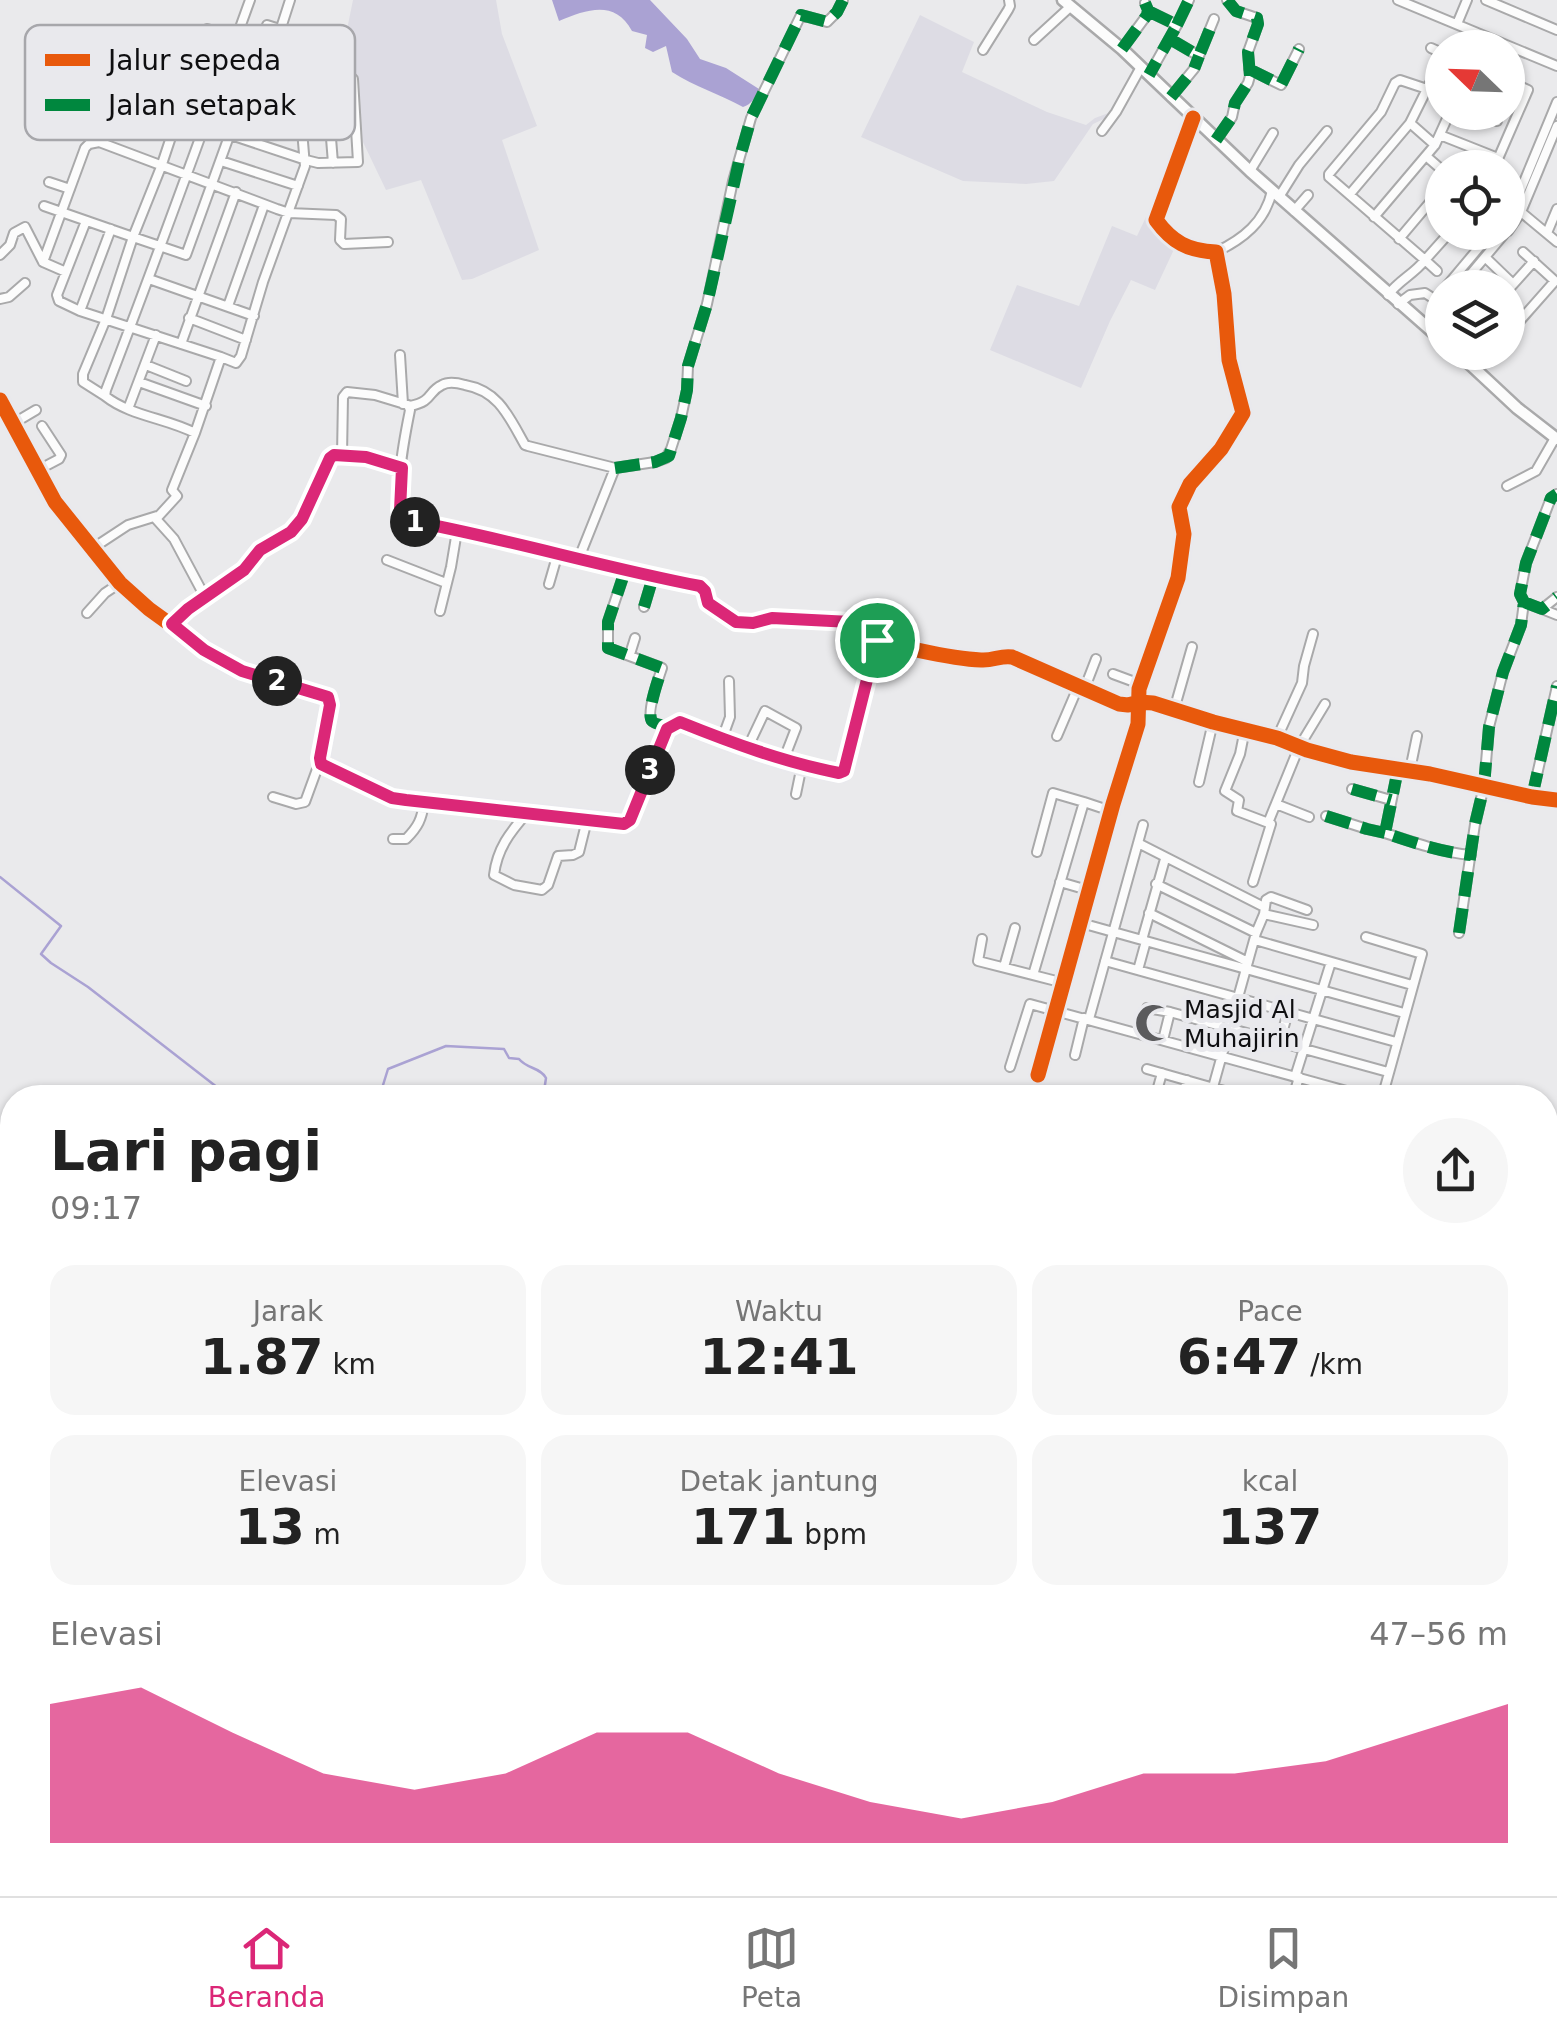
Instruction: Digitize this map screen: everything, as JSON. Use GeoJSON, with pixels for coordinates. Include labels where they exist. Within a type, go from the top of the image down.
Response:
{"type":"FeatureCollection","features":[{"type":"Feature","properties":{"kind":"street"},"geometry":{"type":"LineString","coordinates":[[241,25],[250,0]]}},
{"type":"Feature","properties":{"kind":"street"},"geometry":{"type":"LineString","coordinates":[[281,25],[290,0]]}},
{"type":"Feature","properties":{"kind":"street"},"geometry":{"type":"LineString","coordinates":[[342,456],[344,394],[358,392],[406,405],[427,401],[444,384],[477,387],[492,395],[525,444],[615,468],[656,462],[668,456],[751,118],[801,15],[828,22],[843,0]]}},
{"type":"Feature","properties":{"kind":"street"},"geometry":{"type":"LineString","coordinates":[[983,50],[1010,6],[1008,0]]}},
{"type":"Feature","properties":{"kind":"street"},"geometry":{"type":"LineString","coordinates":[[1102,131],[1170,40],[1189,0]]}},
{"type":"Feature","properties":{"kind":"street"},"geometry":{"type":"LineString","coordinates":[[1216,140],[1248,83],[1249,47],[1258,21],[1236,11],[1227,0]]}},
{"type":"Feature","properties":{"kind":"street"},"geometry":{"type":"LineString","coordinates":[[1398,0],[1557,66]]}},
{"type":"Feature","properties":{"kind":"street"},"geometry":{"type":"LineString","coordinates":[[1456,24],[1467,0]]}},
{"type":"Feature","properties":{"kind":"street"},"geometry":{"type":"LineString","coordinates":[[1486,0],[1554,29],[1557,15]]}},
{"type":"Feature","properties":{"kind":"street"},"geometry":{"type":"LineString","coordinates":[[1034,40],[1066,3],[1122,49],[1250,172],[1425,326]]}},
{"type":"Feature","properties":{"kind":"street"},"geometry":{"type":"LineString","coordinates":[[1122,49],[1147,7],[1177,25]]}},
{"type":"Feature","properties":{"kind":"street"},"geometry":{"type":"LineString","coordinates":[[1171,96],[1194,68],[1214,19]]}},
{"type":"Feature","properties":{"kind":"street"},"geometry":{"type":"LineString","coordinates":[[1170,40],[1199,56]]}},
{"type":"Feature","properties":{"kind":"street"},"geometry":{"type":"LineString","coordinates":[[1249,69],[1281,85],[1299,49]]}},
{"type":"Feature","properties":{"kind":"street"},"geometry":{"type":"LineString","coordinates":[[1425,89],[1397,81],[1381,112],[1331,169],[1329,178],[1436,270]]}},
{"type":"Feature","properties":{"kind":"street"},"geometry":{"type":"LineString","coordinates":[[1350,194],[1410,123],[1425,91]]}},
{"type":"Feature","properties":{"kind":"street"},"geometry":{"type":"LineString","coordinates":[[1525,180],[1557,102]]}},
{"type":"Feature","properties":{"kind":"street"},"geometry":{"type":"LineString","coordinates":[[246,140],[306,160],[356,164],[359,161],[355,106]]}},
{"type":"Feature","properties":{"kind":"street"},"geometry":{"type":"LineString","coordinates":[[1194,118],[1156,220],[1168,237],[1202,252],[1216,252],[1253,228],[1326,131]]}},
{"type":"Feature","properties":{"kind":"street"},"geometry":{"type":"LineString","coordinates":[[1410,123],[1435,145]]}},
{"type":"Feature","properties":{"kind":"street"},"geometry":{"type":"LineString","coordinates":[[1431,150],[1442,130]]}},
{"type":"Feature","properties":{"kind":"street"},"geometry":{"type":"LineString","coordinates":[[1525,187],[1556,131]]}},
{"type":"Feature","properties":{"kind":"street"},"geometry":{"type":"LineString","coordinates":[[1250,172],[1273,133]]}},
{"type":"Feature","properties":{"kind":"street"},"geometry":{"type":"LineString","coordinates":[[1440,135],[1478,150]]}},
{"type":"Feature","properties":{"kind":"street"},"geometry":{"type":"LineString","coordinates":[[170,140],[83,378],[86,386],[128,409],[195,433]]}},
{"type":"Feature","properties":{"kind":"street"},"geometry":{"type":"LineString","coordinates":[[105,396],[199,140]]}},
{"type":"Feature","properties":{"kind":"street"},"geometry":{"type":"LineString","coordinates":[[186,255],[229,140]]}},
{"type":"Feature","properties":{"kind":"street"},"geometry":{"type":"LineString","coordinates":[[86,221],[57,294],[59,301],[238,362],[306,160],[304,140]]}},
{"type":"Feature","properties":{"kind":"street"},"geometry":{"type":"LineString","coordinates":[[331,140],[333,163]]}},
{"type":"Feature","properties":{"kind":"street"},"geometry":{"type":"LineString","coordinates":[[42,262],[85,148],[98,142],[289,213],[336,215],[344,244],[388,242]]}},
{"type":"Feature","properties":{"kind":"street"},"geometry":{"type":"LineString","coordinates":[[1374,217],[1425,157]]}},
{"type":"Feature","properties":{"kind":"street"},"geometry":{"type":"LineString","coordinates":[[221,160],[298,186]]}},
{"type":"Feature","properties":{"kind":"street"},"geometry":{"type":"LineString","coordinates":[[49,182],[70,189]]}},
{"type":"Feature","properties":{"kind":"street"},"geometry":{"type":"LineString","coordinates":[[181,344],[236,192]]}},
{"type":"Feature","properties":{"kind":"street"},"geometry":{"type":"LineString","coordinates":[[1294,211],[1308,194]]}},
{"type":"Feature","properties":{"kind":"street"},"geometry":{"type":"LineString","coordinates":[[228,306],[264,205]]}},
{"type":"Feature","properties":{"kind":"street"},"geometry":{"type":"LineString","coordinates":[[44,206],[210,262]]}},
{"type":"Feature","properties":{"kind":"street"},"geometry":{"type":"LineString","coordinates":[[1400,239],[1425,209]]}},
{"type":"Feature","properties":{"kind":"street"},"geometry":{"type":"LineString","coordinates":[[1547,234],[1557,209]]}},
{"type":"Feature","properties":{"kind":"street"},"geometry":{"type":"LineString","coordinates":[[1525,218],[1557,242]]}},
{"type":"Feature","properties":{"kind":"street"},"geometry":{"type":"LineString","coordinates":[[0,256],[14,233],[25,227],[42,262],[66,272]]}},
{"type":"Feature","properties":{"kind":"street"},"geometry":{"type":"LineString","coordinates":[[80,311],[111,229]]}},
{"type":"Feature","properties":{"kind":"street"},"geometry":{"type":"LineString","coordinates":[[1388,295],[1434,250]]}},
{"type":"Feature","properties":{"kind":"street"},"geometry":{"type":"LineString","coordinates":[[1460,270],[1477,250]]}},
{"type":"Feature","properties":{"kind":"street"},"geometry":{"type":"LineString","coordinates":[[1476,270],[1492,250]]}},
{"type":"Feature","properties":{"kind":"street"},"geometry":{"type":"LineString","coordinates":[[1038,1075],[1138,724],[1140,684],[1178,578],[1184,534],[1178,512],[1180,502],[1243,413],[1229,360],[1216,252]]}},
{"type":"Feature","properties":{"kind":"street"},"geometry":{"type":"LineString","coordinates":[[1523,252],[1554,282],[1525,315]]}},
{"type":"Feature","properties":{"kind":"street"},"geometry":{"type":"LineString","coordinates":[[1486,258],[1496,270]]}},
{"type":"Feature","properties":{"kind":"street"},"geometry":{"type":"LineString","coordinates":[[1525,271],[1534,261]]}},
{"type":"Feature","properties":{"kind":"street"},"geometry":{"type":"LineString","coordinates":[[150,279],[254,316]]}},
{"type":"Feature","properties":{"kind":"street"},"geometry":{"type":"LineString","coordinates":[[0,300],[10,298],[25,283]]}},
{"type":"Feature","properties":{"kind":"street"},"geometry":{"type":"LineString","coordinates":[[1398,304],[1415,293],[1425,293]]}},
{"type":"Feature","properties":{"kind":"street"},"geometry":{"type":"LineString","coordinates":[[190,318],[246,340]]}},
{"type":"Feature","properties":{"kind":"street"},"geometry":{"type":"LineString","coordinates":[[128,409],[156,336]]}},
{"type":"Feature","properties":{"kind":"street"},"geometry":{"type":"LineString","coordinates":[[400,355],[406,405],[400,510],[406,520],[700,586],[708,603],[736,622],[772,618],[851,622],[869,627],[877,640],[951,657],[984,661],[1007,656],[1119,704],[1140,702],[1174,710],[1351,762],[1557,800]]}},
{"type":"Feature","properties":{"kind":"street"},"geometry":{"type":"LineString","coordinates":[[93,548],[128,526],[157,516],[177,496],[172,490],[221,358]]}},
{"type":"Feature","properties":{"kind":"street"},"geometry":{"type":"LineString","coordinates":[[146,365],[186,380]]}},
{"type":"Feature","properties":{"kind":"street"},"geometry":{"type":"LineString","coordinates":[[1476,370],[1556,438],[1536,471],[1507,486]]}},
{"type":"Feature","properties":{"kind":"street"},"geometry":{"type":"LineString","coordinates":[[138,382],[206,406]]}},
{"type":"Feature","properties":{"kind":"street"},"geometry":{"type":"LineString","coordinates":[[0,400],[55,502],[120,583],[204,650],[232,666],[328,697],[320,761],[305,802],[296,804],[273,797]]}},
{"type":"Feature","properties":{"kind":"street"},"geometry":{"type":"LineString","coordinates":[[14,423],[36,410]]}},
{"type":"Feature","properties":{"kind":"street"},"geometry":{"type":"LineString","coordinates":[[38,470],[61,455],[42,426]]}},
{"type":"Feature","properties":{"kind":"street"},"geometry":{"type":"LineString","coordinates":[[172,624],[244,570],[260,550],[291,532],[302,519],[334,455],[366,457],[402,468]]}},
{"type":"Feature","properties":{"kind":"street"},"geometry":{"type":"LineString","coordinates":[[578,558],[615,468]]}},
{"type":"Feature","properties":{"kind":"street"},"geometry":{"type":"LineString","coordinates":[[1460,933],[1484,786],[1489,726],[1521,625],[1524,602],[1520,594],[1526,563],[1551,498],[1557,494]]}},
{"type":"Feature","properties":{"kind":"street"},"geometry":{"type":"LineString","coordinates":[[157,516],[205,597]]}},
{"type":"Feature","properties":{"kind":"street"},"geometry":{"type":"LineString","coordinates":[[440,612],[458,531]]}},
{"type":"Feature","properties":{"kind":"street"},"geometry":{"type":"LineString","coordinates":[[549,584],[558,553]]}},
{"type":"Feature","properties":{"kind":"street"},"geometry":{"type":"LineString","coordinates":[[387,560],[446,583]]}},
{"type":"Feature","properties":{"kind":"street"},"geometry":{"type":"LineString","coordinates":[[626,571],[606,631],[608,648],[662,668],[650,708],[654,723],[669,727],[680,722],[802,766],[844,771],[877,640]]}},
{"type":"Feature","properties":{"kind":"street"},"geometry":{"type":"LineString","coordinates":[[644,606],[653,577]]}},
{"type":"Feature","properties":{"kind":"street"},"geometry":{"type":"LineString","coordinates":[[87,612],[120,583]]}},
{"type":"Feature","properties":{"kind":"street"},"geometry":{"type":"LineString","coordinates":[[1542,609],[1557,597]]}},
{"type":"Feature","properties":{"kind":"street"},"geometry":{"type":"LineString","coordinates":[[1524,602],[1557,616]]}},
{"type":"Feature","properties":{"kind":"street"},"geometry":{"type":"LineString","coordinates":[[1277,738],[1302,684],[1313,634]]}},
{"type":"Feature","properties":{"kind":"street"},"geometry":{"type":"LineString","coordinates":[[630,654],[635,638]]}},
{"type":"Feature","properties":{"kind":"street"},"geometry":{"type":"LineString","coordinates":[[1174,710],[1192,647]]}},
{"type":"Feature","properties":{"kind":"street"},"geometry":{"type":"LineString","coordinates":[[1057,736],[1096,659]]}},
{"type":"Feature","properties":{"kind":"street"},"geometry":{"type":"LineString","coordinates":[[1113,674],[1140,684]]}},
{"type":"Feature","properties":{"kind":"street"},"geometry":{"type":"LineString","coordinates":[[722,739],[730,717],[729,680]]}},
{"type":"Feature","properties":{"kind":"street"},"geometry":{"type":"LineString","coordinates":[[1532,796],[1557,686]]}},
{"type":"Feature","properties":{"kind":"street"},"geometry":{"type":"LineString","coordinates":[[1268,823],[1299,747],[1326,704]]}},
{"type":"Feature","properties":{"kind":"street"},"geometry":{"type":"LineString","coordinates":[[748,747],[765,712],[795,727],[784,759]]}},
{"type":"Feature","properties":{"kind":"street"},"geometry":{"type":"LineString","coordinates":[[1199,782],[1212,722]]}},
{"type":"Feature","properties":{"kind":"street"},"geometry":{"type":"LineString","coordinates":[[320,761],[392,798],[624,824],[630,820],[669,727]]}},
{"type":"Feature","properties":{"kind":"street"},"geometry":{"type":"LineString","coordinates":[[1245,729],[1225,792],[1239,800],[1238,811],[1271,824],[1253,882]]}},
{"type":"Feature","properties":{"kind":"street"},"geometry":{"type":"LineString","coordinates":[[1410,770],[1417,736]]}},
{"type":"Feature","properties":{"kind":"street"},"geometry":{"type":"LineString","coordinates":[[796,794],[802,766]]}},
{"type":"Feature","properties":{"kind":"street"},"geometry":{"type":"LineString","coordinates":[[1386,833],[1398,769]]}},
{"type":"Feature","properties":{"kind":"street"},"geometry":{"type":"LineString","coordinates":[[1352,790],[1392,800]]}},
{"type":"Feature","properties":{"kind":"street"},"geometry":{"type":"LineString","coordinates":[[1037,852],[1053,792],[1112,812]]}},
{"type":"Feature","properties":{"kind":"street"},"geometry":{"type":"LineString","coordinates":[[392,838],[406,839],[417,829],[424,802]]}},
{"type":"Feature","properties":{"kind":"street"},"geometry":{"type":"LineString","coordinates":[[1033,975],[1084,802]]}},
{"type":"Feature","properties":{"kind":"street"},"geometry":{"type":"LineString","coordinates":[[1276,804],[1310,817]]}},
{"type":"Feature","properties":{"kind":"street"},"geometry":{"type":"LineString","coordinates":[[527,813],[506,838],[494,875],[514,885],[542,890],[548,885],[558,856],[580,852],[587,820]]}},
{"type":"Feature","properties":{"kind":"street"},"geometry":{"type":"LineString","coordinates":[[1326,816],[1443,852],[1471,855]]}},
{"type":"Feature","properties":{"kind":"street"},"geometry":{"type":"LineString","coordinates":[[1075,1055],[1143,826]]}},
{"type":"Feature","properties":{"kind":"street"},"geometry":{"type":"LineString","coordinates":[[1138,843],[1264,911],[1313,925]]}},
{"type":"Feature","properties":{"kind":"street"},"geometry":{"type":"LineString","coordinates":[[1138,970],[1165,858]]}},
{"type":"Feature","properties":{"kind":"street"},"geometry":{"type":"LineString","coordinates":[[1060,882],[1090,890]]}},
{"type":"Feature","properties":{"kind":"street"},"geometry":{"type":"LineString","coordinates":[[1156,884],[1255,936],[1412,985]]}},
{"type":"Feature","properties":{"kind":"street"},"geometry":{"type":"LineString","coordinates":[[1214,1085],[1266,900],[1272,897],[1307,910]]}},
{"type":"Feature","properties":{"kind":"street"},"geometry":{"type":"LineString","coordinates":[[1149,913],[1247,965]]}},
{"type":"Feature","properties":{"kind":"street"},"geometry":{"type":"LineString","coordinates":[[1081,924],[1247,965],[1404,1013]]}},
{"type":"Feature","properties":{"kind":"street"},"geometry":{"type":"LineString","coordinates":[[1004,967],[1015,928]]}},
{"type":"Feature","properties":{"kind":"street"},"geometry":{"type":"LineString","coordinates":[[1366,937],[1421,952],[1385,1085]]}},
{"type":"Feature","properties":{"kind":"street"},"geometry":{"type":"LineString","coordinates":[[982,938],[976,960],[1064,983]]}},
{"type":"Feature","properties":{"kind":"street"},"geometry":{"type":"LineString","coordinates":[[1105,961],[1396,1042]]}},
{"type":"Feature","properties":{"kind":"street"},"geometry":{"type":"LineString","coordinates":[[1295,1085],[1331,962]]}},
{"type":"Feature","properties":{"kind":"street"},"geometry":{"type":"LineString","coordinates":[[1010,1067],[1029,1004],[1320,1085]]}},
{"type":"Feature","properties":{"kind":"street"},"geometry":{"type":"LineString","coordinates":[[1138,1034],[1147,1008],[1388,1072]]}},
{"type":"Feature","properties":{"kind":"street"},"geometry":{"type":"LineString","coordinates":[[1162,1040],[1170,1012]]}},
{"type":"Feature","properties":{"kind":"street"},"geometry":{"type":"LineString","coordinates":[[1280,1041],[1288,1012]]}},
{"type":"Feature","properties":{"kind":"street"},"geometry":{"type":"LineString","coordinates":[[1147,1069],[1206,1085]]}},
{"type":"Feature","properties":{"kind":"street"},"geometry":{"type":"LineString","coordinates":[[1159,1085],[1162,1073]]}},
{"type":"Feature","properties":{"kind":"street"},"geometry":{"type":"LineString","coordinates":[[1186,1085],[1188,1080]]}},
{"type":"Feature","properties":{"kind":"shaded area"},"geometry":{"type":"Polygon","coordinates":[[[353,0],[496,0],[502,34],[537,126],[502,140],[539,250],[462,280],[421,180],[386,190],[362,140],[355,25],[348,25],[353,0]]]}},
{"type":"Feature","properties":{"kind":"shaded area"},"geometry":{"type":"Polygon","coordinates":[[[552,0],[650,0],[687,39],[700,59],[726,68],[759,89],[743,107],[672,72],[666,46],[653,52],[645,48],[647,35],[632,31],[618,15],[590,11],[559,21],[552,0]]]}},
{"type":"Feature","properties":{"kind":"shaded area"},"geometry":{"type":"Polygon","coordinates":[[[920,15],[974,42],[962,72],[1047,112],[1086,125],[1095,118],[1119,112],[1093,124],[1054,181],[1026,184],[963,181],[861,137],[920,15]]]}},
{"type":"Feature","properties":{"kind":"shaded area"},"geometry":{"type":"Polygon","coordinates":[[[1146,217],[1156,220],[1177,243],[1155,290],[1131,280],[1081,388],[990,350],[1017,285],[1079,306],[1112,226],[1137,236],[1146,217]]]}},
{"type":"Feature","properties":{"kind":"waterway"},"geometry":{"type":"LineString","coordinates":[[0,877],[61,926],[41,954],[214,1085]]}},
{"type":"Feature","properties":{"kind":"waterway"},"geometry":{"type":"LineString","coordinates":[[383,1085],[388,1069],[446,1046],[504,1049],[509,1058],[519,1059],[543,1074],[545,1085]]}},
{"type":"Feature","properties":{"kind":"marked path"},"geometry":{"type":"LineString","coordinates":[[615,468],[669,456],[751,118],[801,15],[827,22],[843,0]]}},
{"type":"Feature","properties":{"kind":"marked path"},"geometry":{"type":"LineString","coordinates":[[1177,25],[1189,0]]}},
{"type":"Feature","properties":{"kind":"marked path"},"geometry":{"type":"LineString","coordinates":[[1216,140],[1248,83],[1248,52],[1258,24],[1257,18],[1236,11],[1227,0]]}},
{"type":"Feature","properties":{"kind":"marked path"},"geometry":{"type":"LineString","coordinates":[[1122,49],[1147,15],[1145,3]]}},
{"type":"Feature","properties":{"kind":"marked path"},"geometry":{"type":"LineString","coordinates":[[1148,11],[1177,25],[1149,75]]}},
{"type":"Feature","properties":{"kind":"marked path"},"geometry":{"type":"LineString","coordinates":[[1170,39],[1199,56],[1214,19]]}},
{"type":"Feature","properties":{"kind":"marked path"},"geometry":{"type":"LineString","coordinates":[[1249,69],[1281,85],[1299,49]]}},
{"type":"Feature","properties":{"kind":"marked path"},"geometry":{"type":"LineString","coordinates":[[1171,97],[1194,69],[1199,56]]}},
{"type":"Feature","properties":{"kind":"marked path"},"geometry":{"type":"LineString","coordinates":[[1459,933],[1484,786],[1489,727],[1503,672],[1521,625],[1524,602],[1520,594],[1526,563],[1551,498],[1557,494]]}},
{"type":"Feature","properties":{"kind":"marked path"},"geometry":{"type":"LineString","coordinates":[[625,571],[608,622],[608,648],[662,668],[651,717],[653,722],[669,727]]}},
{"type":"Feature","properties":{"kind":"marked path"},"geometry":{"type":"LineString","coordinates":[[644,607],[653,577]]}},
{"type":"Feature","properties":{"kind":"marked path"},"geometry":{"type":"LineString","coordinates":[[1524,602],[1542,609],[1557,597]]}},
{"type":"Feature","properties":{"kind":"marked path"},"geometry":{"type":"LineString","coordinates":[[1532,797],[1557,686]]}},
{"type":"Feature","properties":{"kind":"marked path"},"geometry":{"type":"LineString","coordinates":[[1398,769],[1385,833],[1471,855]]}},
{"type":"Feature","properties":{"kind":"marked path"},"geometry":{"type":"LineString","coordinates":[[1352,789],[1391,800]]}},
{"type":"Feature","properties":{"kind":"marked path"},"geometry":{"type":"LineString","coordinates":[[1326,816],[1385,833]]}},
{"type":"Feature","properties":{"kind":"cycle path"},"geometry":{"type":"LineString","coordinates":[[1038,1075],[1138,724],[1139,689],[1178,578],[1184,534],[1179,507],[1190,484],[1221,449],[1243,413],[1229,360],[1216,252],[1182,244],[1156,220],[1193,118]]}},
{"type":"Feature","properties":{"kind":"cycle path"},"geometry":{"type":"LineString","coordinates":[[0,400],[55,502],[120,583],[221,661],[328,697],[320,761],[392,798],[627,823],[667,729],[680,722],[781,760],[842,773],[877,640],[957,658],[1012,657],[1119,704],[1153,703],[1351,762],[1557,800]]}},
{"type":"Feature","properties":{"kind":"place","name":"Masjid Al Muhajirin"},"geometry":{"type":"Point","coordinates":[1154,1023]}},
{"type":"Feature","properties":{"kind":"route"},"geometry":{"type":"LineString","coordinates":[[334,455],[366,457],[402,468],[400,510],[406,520],[700,586],[708,603],[736,622],[772,618],[851,622],[869,627],[877,640],[842,773],[802,766],[680,722],[667,729],[630,820],[624,824],[392,798],[321,764],[328,697],[242,671],[204,650],[172,624],[244,570],[260,550],[291,532],[302,519],[334,455]]}}]}
